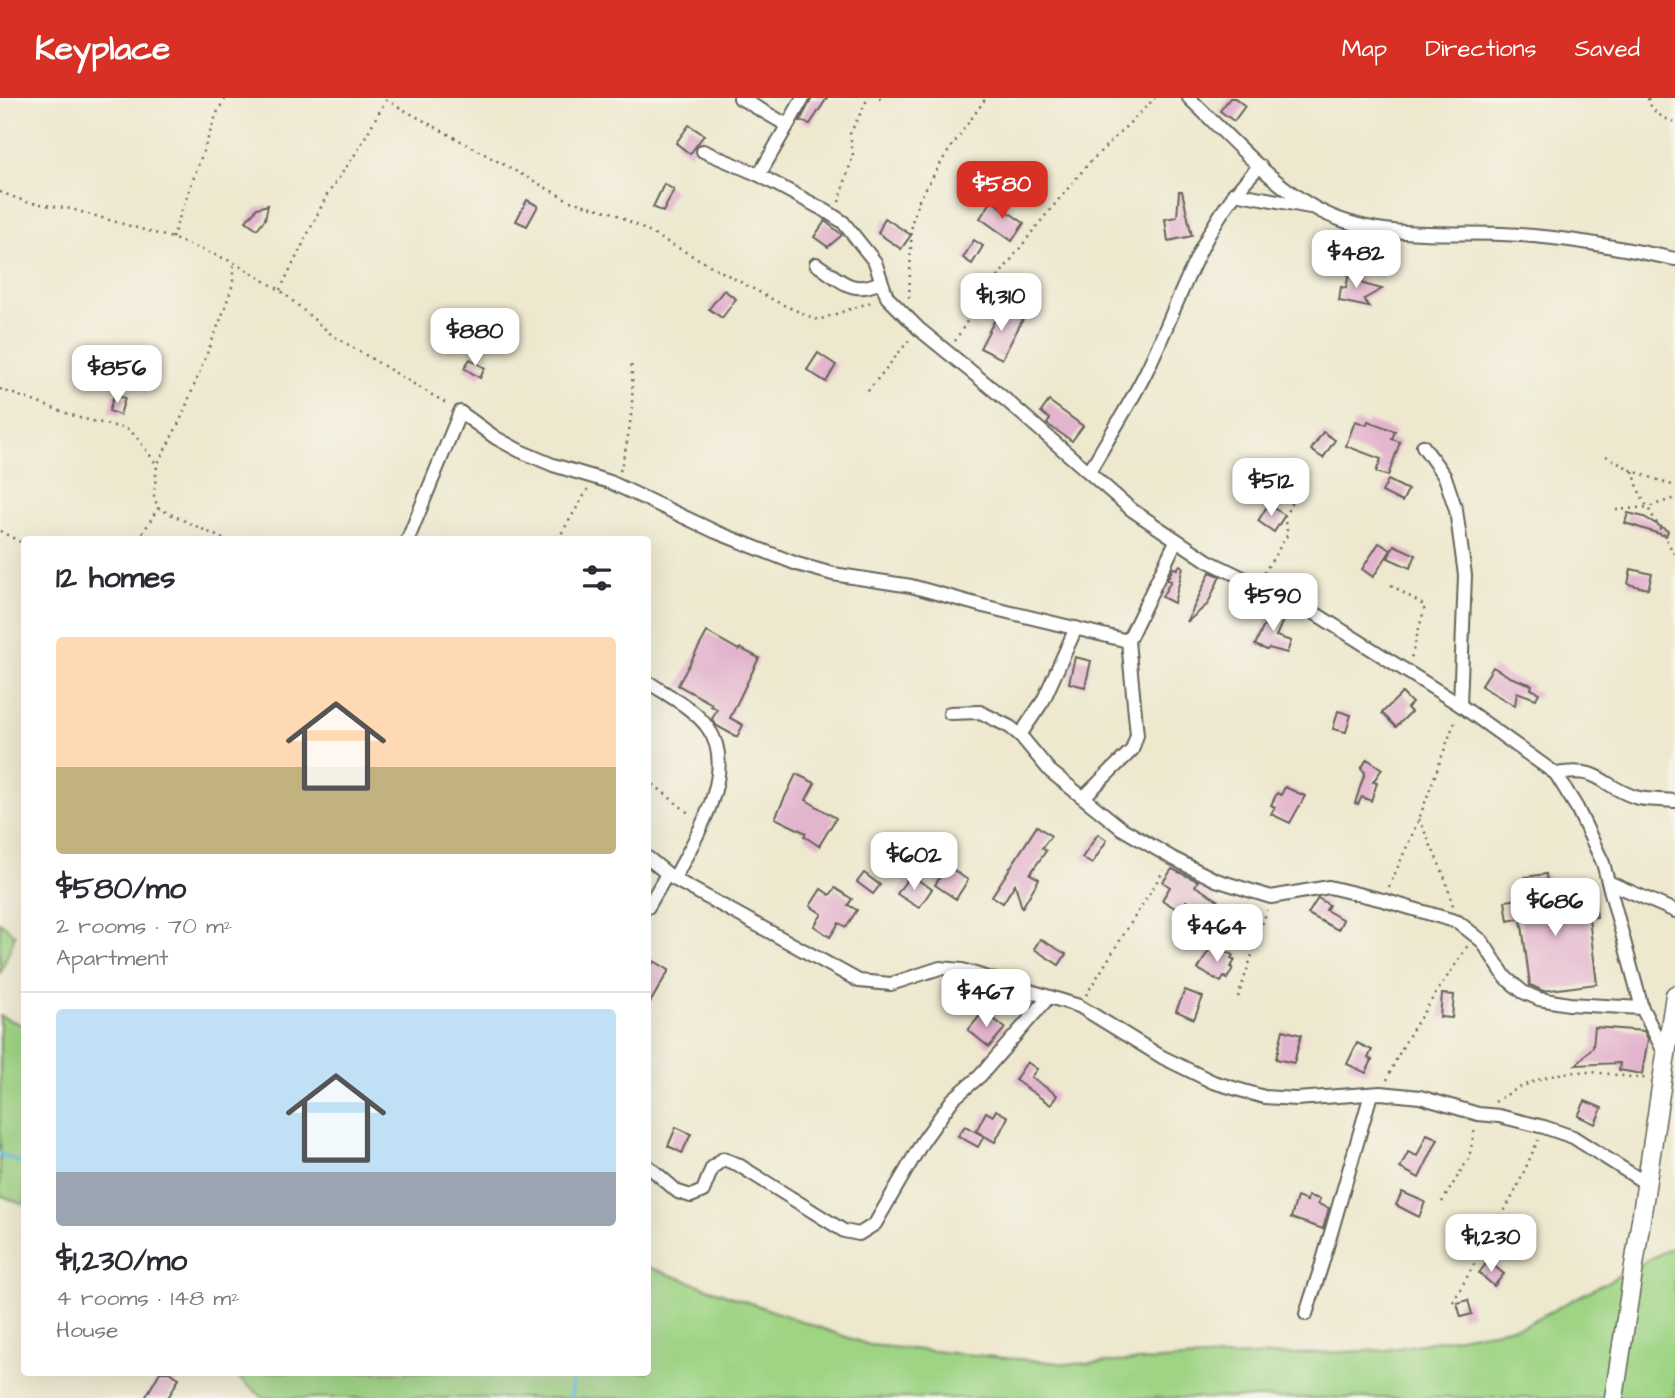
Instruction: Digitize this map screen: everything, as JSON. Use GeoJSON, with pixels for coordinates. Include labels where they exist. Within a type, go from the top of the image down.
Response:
{"type":"FeatureCollection","features":[{"type":"Feature","properties":{"kind":"main road"},"geometry":{"type":"LineString","coordinates":[[1614,1398],[1675,995]]}},
{"type":"Feature","properties":{"kind":"street"},"geometry":{"type":"LineString","coordinates":[[740,98],[787,125]]}},
{"type":"Feature","properties":{"kind":"street"},"geometry":{"type":"LineString","coordinates":[[759,175],[803,98]]}},
{"type":"Feature","properties":{"kind":"street"},"geometry":{"type":"LineString","coordinates":[[1189,98],[1260,166],[1314,208]]}},
{"type":"Feature","properties":{"kind":"street"},"geometry":{"type":"LineString","coordinates":[[703,151],[759,175],[835,216],[872,256],[887,297],[914,324],[1132,510],[1208,561],[1313,612],[1460,705],[1556,774],[1577,808],[1603,863],[1642,1008],[1667,1058]]}},
{"type":"Feature","properties":{"kind":"street"},"geometry":{"type":"LineString","coordinates":[[1089,472],[1146,372],[1211,228],[1234,194],[1260,166]]}},
{"type":"Feature","properties":{"kind":"street"},"geometry":{"type":"LineString","coordinates":[[1234,194],[1314,208],[1380,230],[1502,234],[1592,242],[1675,259]]}},
{"type":"Feature","properties":{"kind":"street"},"geometry":{"type":"LineString","coordinates":[[817,264],[856,289],[868,288],[880,282]]}},
{"type":"Feature","properties":{"kind":"street"},"geometry":{"type":"LineString","coordinates":[[409,536],[460,412],[520,452],[616,484],[716,531],[797,564],[833,574],[911,586],[1128,641]]}},
{"type":"Feature","properties":{"kind":"street"},"geometry":{"type":"LineString","coordinates":[[1423,446],[1446,477],[1458,523],[1465,575],[1460,705]]}},
{"type":"Feature","properties":{"kind":"street"},"geometry":{"type":"LineString","coordinates":[[1084,797],[1132,750],[1137,735],[1128,641],[1176,541]]}},
{"type":"Feature","properties":{"kind":"street"},"geometry":{"type":"LineString","coordinates":[[1020,735],[1043,701],[1076,628]]}},
{"type":"Feature","properties":{"kind":"street"},"geometry":{"type":"LineString","coordinates":[[651,684],[696,714],[708,727],[720,748],[720,769],[702,824],[671,877],[651,903]]}},
{"type":"Feature","properties":{"kind":"street"},"geometry":{"type":"LineString","coordinates":[[950,713],[980,712],[992,717],[1020,735],[1051,771],[1121,828],[1171,858],[1216,880],[1271,897],[1329,887],[1458,922],[1482,941],[1506,978],[1523,992],[1539,999],[1569,1004],[1642,1008]]}},
{"type":"Feature","properties":{"kind":"street"},"geometry":{"type":"LineString","coordinates":[[1556,774],[1577,770],[1588,772],[1634,797],[1675,801]]}},
{"type":"Feature","properties":{"kind":"street"},"geometry":{"type":"LineString","coordinates":[[651,860],[671,877],[859,981],[891,984],[940,968],[962,970],[1079,1006],[1162,1057],[1213,1082],[1275,1098],[1376,1094],[1420,1097],[1478,1114],[1544,1127],[1573,1137],[1647,1184]]}},
{"type":"Feature","properties":{"kind":"street"},"geometry":{"type":"LineString","coordinates":[[1608,881],[1675,911]]}},
{"type":"Feature","properties":{"kind":"street"},"geometry":{"type":"LineString","coordinates":[[651,1169],[678,1192],[691,1196],[703,1191],[712,1168],[723,1159],[737,1164],[844,1231],[859,1234],[875,1224],[923,1141],[946,1108],[980,1076],[1048,998]]}},
{"type":"Feature","properties":{"kind":"street"},"geometry":{"type":"LineString","coordinates":[[1306,1314],[1376,1094]]}},
{"type":"Feature","properties":{"kind":"path"},"geometry":{"type":"LineString","coordinates":[[172,238],[217,113],[225,98]]}},
{"type":"Feature","properties":{"kind":"path"},"geometry":{"type":"LineString","coordinates":[[835,216],[853,155],[850,134],[868,98]]}},
{"type":"Feature","properties":{"kind":"path"},"geometry":{"type":"LineString","coordinates":[[868,391],[914,324],[909,278],[915,212],[919,200],[945,156],[986,98]]}},
{"type":"Feature","properties":{"kind":"path"},"geometry":{"type":"LineString","coordinates":[[947,352],[978,303],[1036,227],[1089,163],[1155,98]]}},
{"type":"Feature","properties":{"kind":"path"},"geometry":{"type":"LineString","coordinates":[[1648,98],[1649,106],[1663,119],[1675,122]]}},
{"type":"Feature","properties":{"kind":"path"},"geometry":{"type":"LineString","coordinates":[[280,289],[327,195],[358,150],[387,99],[570,201],[614,213],[781,304],[818,320],[887,297]]}},
{"type":"Feature","properties":{"kind":"path"},"geometry":{"type":"LineString","coordinates":[[0,192],[27,202],[71,209],[172,238],[233,262],[280,289],[332,335],[460,412]]}},
{"type":"Feature","properties":{"kind":"path"},"geometry":{"type":"LineString","coordinates":[[217,536],[158,508],[154,496],[157,466],[180,421],[233,284],[233,262]]}},
{"type":"Feature","properties":{"kind":"path"},"geometry":{"type":"LineString","coordinates":[[616,484],[629,438],[634,391],[631,363]]}},
{"type":"Feature","properties":{"kind":"path"},"geometry":{"type":"LineString","coordinates":[[0,389],[80,418],[127,429],[136,436],[157,466]]}},
{"type":"Feature","properties":{"kind":"path"},"geometry":{"type":"LineString","coordinates":[[1606,456],[1633,471],[1675,486]]}},
{"type":"Feature","properties":{"kind":"path"},"geometry":{"type":"LineString","coordinates":[[1633,471],[1640,495],[1675,555]]}},
{"type":"Feature","properties":{"kind":"path"},"geometry":{"type":"LineString","coordinates":[[560,536],[595,477]]}},
{"type":"Feature","properties":{"kind":"path"},"geometry":{"type":"LineString","coordinates":[[1256,584],[1288,534],[1283,518],[1293,500],[1280,489]]}},
{"type":"Feature","properties":{"kind":"path"},"geometry":{"type":"LineString","coordinates":[[1616,510],[1648,508],[1675,498]]}},
{"type":"Feature","properties":{"kind":"path"},"geometry":{"type":"LineString","coordinates":[[141,536],[158,508]]}},
{"type":"Feature","properties":{"kind":"path"},"geometry":{"type":"LineString","coordinates":[[0,531],[21,542]]}},
{"type":"Feature","properties":{"kind":"path"},"geometry":{"type":"LineString","coordinates":[[1391,585],[1425,606],[1408,672]]}},
{"type":"Feature","properties":{"kind":"path"},"geometry":{"type":"LineString","coordinates":[[1383,900],[1419,819],[1460,705]]}},
{"type":"Feature","properties":{"kind":"path"},"geometry":{"type":"LineString","coordinates":[[651,782],[702,824]]}},
{"type":"Feature","properties":{"kind":"path"},"geometry":{"type":"LineString","coordinates":[[1419,819],[1444,875],[1458,922]]}},
{"type":"Feature","properties":{"kind":"path"},"geometry":{"type":"LineString","coordinates":[[1079,1006],[1171,858]]}},
{"type":"Feature","properties":{"kind":"path"},"geometry":{"type":"LineString","coordinates":[[1238,998],[1271,897]]}},
{"type":"Feature","properties":{"kind":"path"},"geometry":{"type":"LineString","coordinates":[[1376,1094],[1474,934]]}},
{"type":"Feature","properties":{"kind":"path"},"geometry":{"type":"LineString","coordinates":[[1442,1202],[1469,1158],[1478,1114],[1512,1091],[1566,1073],[1663,1078]]}},
{"type":"Feature","properties":{"kind":"path"},"geometry":{"type":"LineString","coordinates":[[1453,1302],[1516,1190],[1544,1127]]}},
{"type":"Feature","properties":{"kind":"green space"},"geometry":{"type":"Polygon","coordinates":[[[0,922],[15,935],[0,974],[0,922]]]}},
{"type":"Feature","properties":{"kind":"green space"},"geometry":{"type":"Polygon","coordinates":[[[0,1016],[21,1025],[21,1204],[0,1195],[0,1016]]]}},
{"type":"Feature","properties":{"kind":"green space"},"geometry":{"type":"Polygon","coordinates":[[[1675,1246],[1675,1398],[264,1398],[236,1376],[651,1376],[651,1268],[869,1345],[1070,1364],[1387,1350],[1525,1325],[1675,1246]]]}},
{"type":"Feature","properties":{"kind":"building"},"geometry":{"type":"Polygon","coordinates":[[[812,98],[827,98],[810,124],[800,121],[812,98]]]}},
{"type":"Feature","properties":{"kind":"building"},"geometry":{"type":"Polygon","coordinates":[[[1230,98],[1235,98],[1245,106],[1234,121],[1220,111],[1230,98]]]}},
{"type":"Feature","properties":{"kind":"building"},"geometry":{"type":"Polygon","coordinates":[[[689,125],[704,135],[690,154],[676,143],[689,125]]]}},
{"type":"Feature","properties":{"kind":"building"},"geometry":{"type":"Polygon","coordinates":[[[664,184],[674,190],[663,212],[653,207],[664,184]]]}},
{"type":"Feature","properties":{"kind":"building"},"geometry":{"type":"Polygon","coordinates":[[[1179,191],[1182,191],[1192,236],[1168,241],[1165,219],[1177,217],[1179,191]]]}},
{"type":"Feature","properties":{"kind":"building"},"geometry":{"type":"Polygon","coordinates":[[[527,200],[538,206],[527,226],[516,221],[527,200]]]}},
{"type":"Feature","properties":{"kind":"building"},"geometry":{"type":"Polygon","coordinates":[[[992,201],[1024,223],[1012,241],[980,218],[992,201]]]}},
{"type":"Feature","properties":{"kind":"building"},"geometry":{"type":"Polygon","coordinates":[[[268,205],[265,219],[257,229],[246,221],[257,208],[268,205]]]}},
{"type":"Feature","properties":{"kind":"building"},"geometry":{"type":"Polygon","coordinates":[[[885,218],[911,235],[901,249],[878,233],[885,218]]]}},
{"type":"Feature","properties":{"kind":"building"},"geometry":{"type":"Polygon","coordinates":[[[825,221],[842,235],[828,247],[814,237],[825,221]]]}},
{"type":"Feature","properties":{"kind":"building"},"geometry":{"type":"Polygon","coordinates":[[[974,240],[983,246],[972,264],[963,258],[974,240]]]}},
{"type":"Feature","properties":{"kind":"building"},"geometry":{"type":"Polygon","coordinates":[[[1351,264],[1363,284],[1382,289],[1364,299],[1369,307],[1339,301],[1341,287],[1346,288],[1351,264]]]}},
{"type":"Feature","properties":{"kind":"building"},"geometry":{"type":"Polygon","coordinates":[[[724,290],[736,299],[722,318],[709,309],[724,290]]]}},
{"type":"Feature","properties":{"kind":"building"},"geometry":{"type":"Polygon","coordinates":[[[1001,308],[1023,319],[1002,359],[980,348],[1001,308]]]}},
{"type":"Feature","properties":{"kind":"building"},"geometry":{"type":"Polygon","coordinates":[[[818,353],[836,365],[826,382],[807,370],[818,353]]]}},
{"type":"Feature","properties":{"kind":"building"},"geometry":{"type":"Polygon","coordinates":[[[470,359],[485,368],[480,378],[464,368],[470,359]]]}},
{"type":"Feature","properties":{"kind":"building"},"geometry":{"type":"Polygon","coordinates":[[[114,395],[125,398],[120,415],[109,411],[114,395]]]}},
{"type":"Feature","properties":{"kind":"building"},"geometry":{"type":"Polygon","coordinates":[[[1049,401],[1083,426],[1072,441],[1047,424],[1050,419],[1041,412],[1049,401]]]}},
{"type":"Feature","properties":{"kind":"building"},"geometry":{"type":"Polygon","coordinates":[[[1355,421],[1367,425],[1368,421],[1395,431],[1392,439],[1400,442],[1388,476],[1376,472],[1381,459],[1346,446],[1355,421]]]}},
{"type":"Feature","properties":{"kind":"building"},"geometry":{"type":"Polygon","coordinates":[[[1323,432],[1335,440],[1323,458],[1311,450],[1323,432]]]}},
{"type":"Feature","properties":{"kind":"building"},"geometry":{"type":"Polygon","coordinates":[[[1388,480],[1408,490],[1402,502],[1382,492],[1388,480]]]}},
{"type":"Feature","properties":{"kind":"building"},"geometry":{"type":"Polygon","coordinates":[[[1268,505],[1285,515],[1274,532],[1258,521],[1268,505]]]}},
{"type":"Feature","properties":{"kind":"building"},"geometry":{"type":"Polygon","coordinates":[[[1628,513],[1644,517],[1668,531],[1666,536],[1625,523],[1628,513]]]}},
{"type":"Feature","properties":{"kind":"building"},"geometry":{"type":"Polygon","coordinates":[[[1379,543],[1391,550],[1373,577],[1362,569],[1379,543]]]}},
{"type":"Feature","properties":{"kind":"building"},"geometry":{"type":"Polygon","coordinates":[[[1394,545],[1416,555],[1410,568],[1388,558],[1394,545]]]}},
{"type":"Feature","properties":{"kind":"building"},"geometry":{"type":"Polygon","coordinates":[[[1180,565],[1183,567],[1174,603],[1162,597],[1171,581],[1167,580],[1173,568],[1177,569],[1180,565]]]}},
{"type":"Feature","properties":{"kind":"building"},"geometry":{"type":"Polygon","coordinates":[[[1631,569],[1652,574],[1648,589],[1628,584],[1631,569]]]}},
{"type":"Feature","properties":{"kind":"building"},"geometry":{"type":"Polygon","coordinates":[[[1210,572],[1220,576],[1208,604],[1187,622],[1210,572]]]}},
{"type":"Feature","properties":{"kind":"building"},"geometry":{"type":"Polygon","coordinates":[[[1272,608],[1286,614],[1276,636],[1291,641],[1287,653],[1255,645],[1272,608]]]}},
{"type":"Feature","properties":{"kind":"building"},"geometry":{"type":"Polygon","coordinates":[[[707,632],[759,658],[730,718],[743,725],[737,737],[717,726],[712,719],[717,709],[711,706],[712,704],[678,685],[707,632]]]}},
{"type":"Feature","properties":{"kind":"building"},"geometry":{"type":"Polygon","coordinates":[[[1075,657],[1091,661],[1085,687],[1069,683],[1075,657]]]}},
{"type":"Feature","properties":{"kind":"building"},"geometry":{"type":"Polygon","coordinates":[[[1493,667],[1532,685],[1531,689],[1539,693],[1536,699],[1517,692],[1515,706],[1481,686],[1493,667]]]}},
{"type":"Feature","properties":{"kind":"building"},"geometry":{"type":"Polygon","coordinates":[[[1402,693],[1412,703],[1407,708],[1411,712],[1396,727],[1382,713],[1402,693]]]}},
{"type":"Feature","properties":{"kind":"building"},"geometry":{"type":"Polygon","coordinates":[[[1338,711],[1351,715],[1346,732],[1333,729],[1338,711]]]}},
{"type":"Feature","properties":{"kind":"building"},"geometry":{"type":"Polygon","coordinates":[[[1367,759],[1382,769],[1373,782],[1377,783],[1371,801],[1362,797],[1358,804],[1355,803],[1365,772],[1361,769],[1367,759]]]}},
{"type":"Feature","properties":{"kind":"building"},"geometry":{"type":"Polygon","coordinates":[[[796,774],[815,783],[806,800],[836,818],[819,846],[804,836],[806,833],[775,818],[796,774]]]}},
{"type":"Feature","properties":{"kind":"building"},"geometry":{"type":"Polygon","coordinates":[[[1285,787],[1305,796],[1290,823],[1271,814],[1275,807],[1271,805],[1277,793],[1281,795],[1285,787]]]}},
{"type":"Feature","properties":{"kind":"building"},"geometry":{"type":"Polygon","coordinates":[[[1037,826],[1051,836],[1042,848],[1046,851],[1030,874],[1039,879],[1022,908],[1015,884],[1003,903],[992,896],[1037,826]]]}},
{"type":"Feature","properties":{"kind":"building"},"geometry":{"type":"Polygon","coordinates":[[[1098,834],[1107,840],[1092,864],[1082,858],[1098,834]]]}},
{"type":"Feature","properties":{"kind":"building"},"geometry":{"type":"Polygon","coordinates":[[[947,866],[968,880],[956,899],[935,885],[947,866]]]}},
{"type":"Feature","properties":{"kind":"building"},"geometry":{"type":"Polygon","coordinates":[[[1172,869],[1198,881],[1195,886],[1218,900],[1209,915],[1186,901],[1180,911],[1162,900],[1170,887],[1163,882],[1172,869]]]}},
{"type":"Feature","properties":{"kind":"building"},"geometry":{"type":"Polygon","coordinates":[[[864,873],[880,885],[873,894],[857,882],[864,873]]]}},
{"type":"Feature","properties":{"kind":"building"},"geometry":{"type":"Polygon","coordinates":[[[1546,874],[1550,904],[1595,899],[1597,917],[1589,918],[1597,984],[1543,991],[1530,985],[1521,918],[1508,921],[1505,901],[1527,898],[1525,877],[1546,874]]]}},
{"type":"Feature","properties":{"kind":"building"},"geometry":{"type":"Polygon","coordinates":[[[910,875],[932,889],[919,908],[897,894],[910,875]]]}},
{"type":"Feature","properties":{"kind":"building"},"geometry":{"type":"Polygon","coordinates":[[[835,888],[852,899],[848,905],[857,910],[846,927],[839,923],[830,937],[814,926],[822,914],[810,906],[821,889],[830,895],[835,888]]]}},
{"type":"Feature","properties":{"kind":"building"},"geometry":{"type":"Polygon","coordinates":[[[1318,898],[1329,905],[1326,910],[1343,920],[1338,930],[1308,914],[1318,898]]]}},
{"type":"Feature","properties":{"kind":"building"},"geometry":{"type":"Polygon","coordinates":[[[1040,939],[1066,954],[1059,965],[1034,949],[1040,939]]]}},
{"type":"Feature","properties":{"kind":"building"},"geometry":{"type":"Polygon","coordinates":[[[1210,948],[1217,952],[1219,948],[1233,955],[1231,958],[1235,960],[1227,979],[1224,977],[1221,982],[1198,969],[1210,948]]]}},
{"type":"Feature","properties":{"kind":"building"},"geometry":{"type":"Polygon","coordinates":[[[654,961],[669,970],[651,1001],[651,966],[654,961]]]}},
{"type":"Feature","properties":{"kind":"building"},"geometry":{"type":"Polygon","coordinates":[[[1185,990],[1203,997],[1194,1019],[1176,1011],[1185,990]]]}},
{"type":"Feature","properties":{"kind":"building"},"geometry":{"type":"Polygon","coordinates":[[[1442,994],[1454,995],[1452,1018],[1440,1017],[1442,994]]]}},
{"type":"Feature","properties":{"kind":"building"},"geometry":{"type":"Polygon","coordinates":[[[984,1011],[1005,1028],[989,1047],[968,1030],[984,1011]]]}},
{"type":"Feature","properties":{"kind":"building"},"geometry":{"type":"Polygon","coordinates":[[[1595,1027],[1644,1031],[1648,1039],[1642,1074],[1619,1070],[1620,1063],[1576,1065],[1593,1047],[1595,1027]]]}},
{"type":"Feature","properties":{"kind":"building"},"geometry":{"type":"Polygon","coordinates":[[[1283,1030],[1301,1035],[1294,1063],[1276,1059],[1283,1030]]]}},
{"type":"Feature","properties":{"kind":"building"},"geometry":{"type":"Polygon","coordinates":[[[1357,1043],[1372,1050],[1368,1058],[1372,1060],[1366,1073],[1347,1064],[1357,1043]]]}},
{"type":"Feature","properties":{"kind":"building"},"geometry":{"type":"Polygon","coordinates":[[[1027,1062],[1037,1069],[1031,1077],[1057,1095],[1051,1105],[1015,1080],[1027,1062]]]}},
{"type":"Feature","properties":{"kind":"building"},"geometry":{"type":"Polygon","coordinates":[[[1585,1101],[1602,1108],[1595,1124],[1578,1116],[1585,1101]]]}},
{"type":"Feature","properties":{"kind":"building"},"geometry":{"type":"Polygon","coordinates":[[[996,1110],[1008,1117],[995,1142],[976,1131],[986,1112],[993,1116],[996,1110]]]}},
{"type":"Feature","properties":{"kind":"building"},"geometry":{"type":"Polygon","coordinates":[[[965,1126],[984,1136],[978,1147],[958,1136],[965,1126]]]}},
{"type":"Feature","properties":{"kind":"building"},"geometry":{"type":"Polygon","coordinates":[[[676,1127],[691,1134],[682,1153],[668,1146],[676,1127]]]}},
{"type":"Feature","properties":{"kind":"building"},"geometry":{"type":"Polygon","coordinates":[[[1427,1134],[1438,1139],[1419,1178],[1400,1168],[1408,1152],[1417,1156],[1427,1134]]]}},
{"type":"Feature","properties":{"kind":"building"},"geometry":{"type":"Polygon","coordinates":[[[1402,1192],[1425,1202],[1419,1217],[1396,1205],[1402,1192]]]}},
{"type":"Feature","properties":{"kind":"building"},"geometry":{"type":"Polygon","coordinates":[[[1308,1196],[1320,1199],[1318,1204],[1329,1208],[1323,1229],[1291,1218],[1297,1197],[1307,1201],[1308,1196]]]}},
{"type":"Feature","properties":{"kind":"building"},"geometry":{"type":"Polygon","coordinates":[[[1488,1261],[1504,1274],[1494,1286],[1479,1273],[1488,1261]]]}},
{"type":"Feature","properties":{"kind":"building"},"geometry":{"type":"Polygon","coordinates":[[[1468,1300],[1472,1314],[1461,1317],[1457,1303],[1468,1300]]]}},
{"type":"Feature","properties":{"kind":"building"},"geometry":{"type":"Polygon","coordinates":[[[158,1376],[179,1378],[168,1398],[145,1398],[158,1376]]]}},
{"type":"Feature","properties":{"kind":"waterway"},"geometry":{"type":"LineString","coordinates":[[0,1154],[21,1163]]}},
{"type":"Feature","properties":{"kind":"waterway"},"geometry":{"type":"LineString","coordinates":[[571,1398],[572,1376]]}}]}
